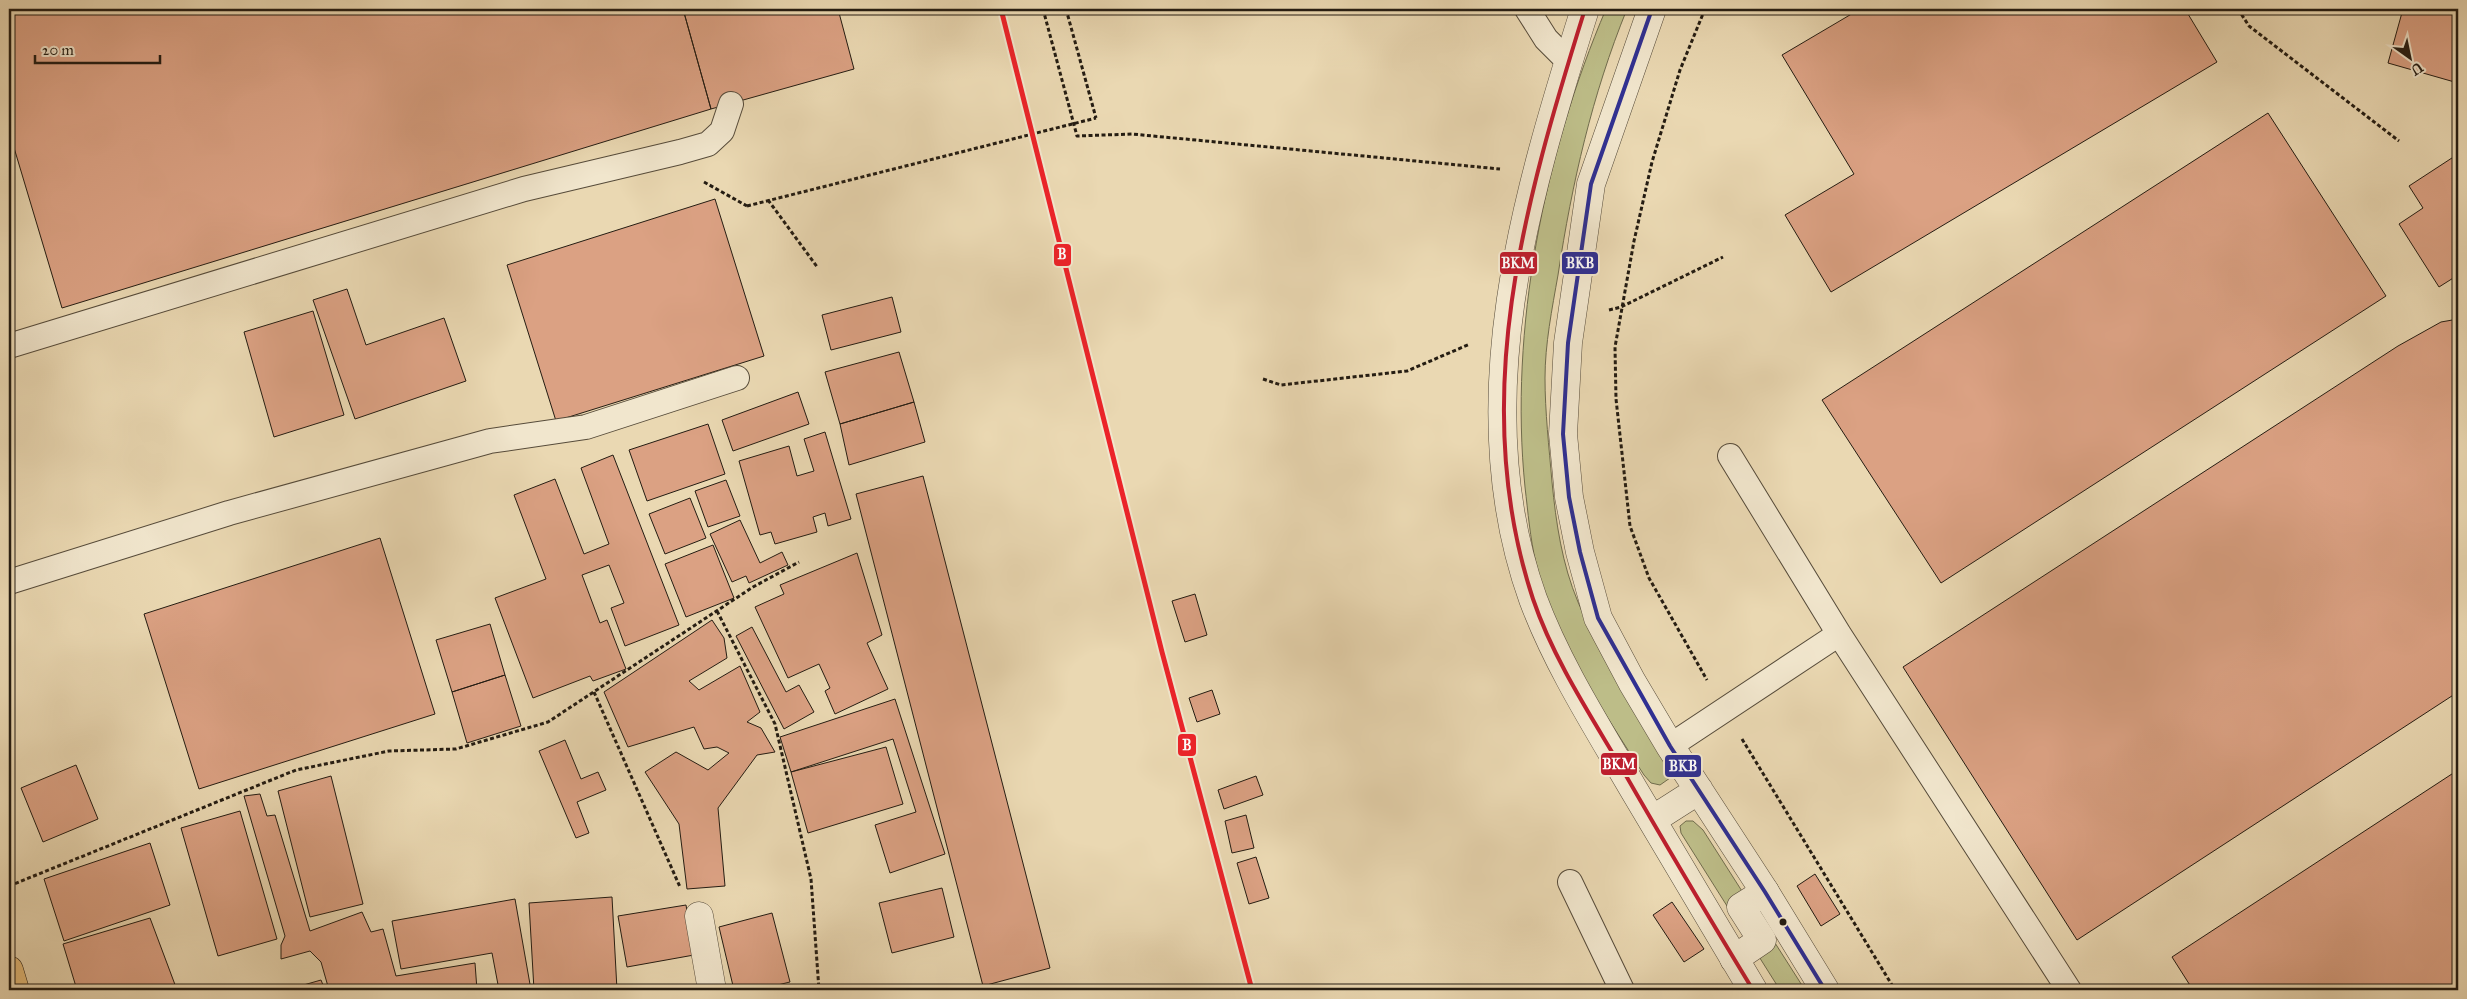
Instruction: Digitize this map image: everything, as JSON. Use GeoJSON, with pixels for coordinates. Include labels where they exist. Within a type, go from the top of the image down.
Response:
{"type":"FeatureCollection","features":[{"type":"Feature","properties":{"kind":"main road"},"geometry":{"type":"LineString","coordinates":[[9,970],[15,990]]}},
{"type":"Feature","properties":{"kind":"street"},"geometry":{"type":"LineString","coordinates":[[1585,9],[1547,131],[1524,218],[1506,330],[1504,446],[1510,504],[1520,555],[1533,599],[1555,650],[1590,715],[1754,990]]}},
{"type":"Feature","properties":{"kind":"street"},"geometry":{"type":"LineString","coordinates":[[1652,9],[1591,184],[1572,320],[1563,434],[1569,497],[1580,552],[1598,618],[1632,682],[1670,746],[1765,892],[1825,990]]}},
{"type":"Feature","properties":{"kind":"street"},"geometry":{"type":"LineString","coordinates":[[1652,820],[1698,790]]}},
{"type":"Feature","properties":{"kind":"street"},"geometry":{"type":"LineString","coordinates":[[1734,959],[1762,940],[1741,907],[1765,892]]}},
{"type":"Feature","properties":{"kind":"street"},"geometry":{"type":"LineString","coordinates":[[699,916],[712,990]]}},
{"type":"Feature","properties":{"kind":"lane"},"geometry":{"type":"LineString","coordinates":[[1527,9],[1546,39],[1569,62]]}},
{"type":"Feature","properties":{"kind":"lane"},"geometry":{"type":"LineString","coordinates":[[9,346],[524,189],[708,144],[722,131],[731,104]]}},
{"type":"Feature","properties":{"kind":"lane"},"geometry":{"type":"LineString","coordinates":[[9,582],[229,513],[490,441],[586,427],[737,378]]}},
{"type":"Feature","properties":{"kind":"lane"},"geometry":{"type":"LineString","coordinates":[[1730,456],[1839,634],[2069,990]]}},
{"type":"Feature","properties":{"kind":"lane"},"geometry":{"type":"LineString","coordinates":[[1670,746],[1839,634]]}},
{"type":"Feature","properties":{"kind":"lane"},"geometry":{"type":"LineString","coordinates":[[1570,882],[1622,990]]}},
{"type":"Feature","properties":{"kind":"path"},"geometry":{"type":"LineString","coordinates":[[1043,9],[1077,136],[1132,134],[1500,170],[1502,161]]}},
{"type":"Feature","properties":{"kind":"path"},"geometry":{"type":"LineString","coordinates":[[702,180],[747,206],[1096,118],[1066,9]]}},
{"type":"Feature","properties":{"kind":"path"},"geometry":{"type":"LineString","coordinates":[[1705,9],[1680,70],[1652,162],[1621,307],[1615,347],[1616,398],[1630,526],[1649,578],[1725,711],[1895,990]]}},
{"type":"Feature","properties":{"kind":"path"},"geometry":{"type":"LineString","coordinates":[[2238,9],[2248,26],[2399,141]]}},
{"type":"Feature","properties":{"kind":"path"},"geometry":{"type":"LineString","coordinates":[[768,200],[818,268]]}},
{"type":"Feature","properties":{"kind":"path"},"geometry":{"type":"LineString","coordinates":[[1572,320],[1621,307],[1724,257]]}},
{"type":"Feature","properties":{"kind":"path"},"geometry":{"type":"LineString","coordinates":[[1263,379],[1281,385],[1407,371],[1506,330]]}},
{"type":"Feature","properties":{"kind":"path"},"geometry":{"type":"LineString","coordinates":[[9,886],[296,770],[389,751],[456,748],[548,722],[753,586],[799,562]]}},
{"type":"Feature","properties":{"kind":"path"},"geometry":{"type":"LineString","coordinates":[[717,611],[775,724],[811,879],[819,990]]}},
{"type":"Feature","properties":{"kind":"path"},"geometry":{"type":"LineString","coordinates":[[594,692],[684,897],[699,916]]}},
{"type":"Feature","properties":{"kind":"green space"},"geometry":{"type":"Polygon","coordinates":[[[1606,9],[1627,9],[1593,107],[1570,207],[1551,314],[1545,365],[1546,417],[1555,513],[1560,543],[1572,588],[1598,645],[1670,766],[1670,778],[1660,785],[1651,783],[1644,775],[1597,700],[1567,646],[1544,591],[1536,563],[1525,487],[1521,427],[1522,366],[1527,305],[1536,243],[1549,182],[1565,123],[1584,65],[1606,9]]]}},
{"type":"Feature","properties":{"kind":"green space"},"geometry":{"type":"Polygon","coordinates":[[[1686,821],[1693,821],[1703,830],[1805,990],[1780,990],[1681,833],[1680,826],[1686,821]]]}},
{"type":"Feature","properties":{"kind":"building"},"geometry":{"type":"Polygon","coordinates":[[[9,9],[683,9],[711,109],[62,308],[9,131],[9,9]]]}},
{"type":"Feature","properties":{"kind":"building"},"geometry":{"type":"Polygon","coordinates":[[[683,9],[838,9],[854,69],[711,109],[683,9]]]}},
{"type":"Feature","properties":{"kind":"building"},"geometry":{"type":"Polygon","coordinates":[[[1860,9],[2185,9],[2217,62],[1831,292],[1785,215],[1854,174],[1782,55],[1860,9]]]}},
{"type":"Feature","properties":{"kind":"building"},"geometry":{"type":"Polygon","coordinates":[[[2403,9],[2458,9],[2458,83],[2388,63],[2403,9]]]}},
{"type":"Feature","properties":{"kind":"building"},"geometry":{"type":"Polygon","coordinates":[[[2268,113],[2386,296],[1941,583],[1822,400],[2268,113]]]}},
{"type":"Feature","properties":{"kind":"building"},"geometry":{"type":"Polygon","coordinates":[[[2458,154],[2458,275],[2439,287],[2399,224],[2423,208],[2409,186],[2458,154]]]}},
{"type":"Feature","properties":{"kind":"building"},"geometry":{"type":"Polygon","coordinates":[[[715,199],[764,356],[556,421],[507,265],[715,199]]]}},
{"type":"Feature","properties":{"kind":"building"},"geometry":{"type":"Polygon","coordinates":[[[347,289],[366,345],[444,318],[466,381],[355,419],[313,300],[347,289]]]}},
{"type":"Feature","properties":{"kind":"building"},"geometry":{"type":"Polygon","coordinates":[[[892,297],[901,332],[831,350],[822,315],[892,297]]]}},
{"type":"Feature","properties":{"kind":"building"},"geometry":{"type":"Polygon","coordinates":[[[313,311],[344,415],[274,437],[244,332],[313,311]]]}},
{"type":"Feature","properties":{"kind":"building"},"geometry":{"type":"Polygon","coordinates":[[[2458,319],[2458,692],[2077,940],[1903,667],[2398,346],[2441,322],[2458,319]]]}},
{"type":"Feature","properties":{"kind":"building"},"geometry":{"type":"Polygon","coordinates":[[[899,352],[914,402],[840,424],[825,372],[899,352]]]}},
{"type":"Feature","properties":{"kind":"building"},"geometry":{"type":"Polygon","coordinates":[[[798,392],[809,424],[733,451],[722,420],[798,392]]]}},
{"type":"Feature","properties":{"kind":"building"},"geometry":{"type":"Polygon","coordinates":[[[914,402],[925,442],[849,465],[840,424],[914,402]]]}},
{"type":"Feature","properties":{"kind":"building"},"geometry":{"type":"Polygon","coordinates":[[[708,424],[725,474],[647,501],[629,450],[708,424]]]}},
{"type":"Feature","properties":{"kind":"building"},"geometry":{"type":"Polygon","coordinates":[[[825,432],[851,519],[828,526],[825,513],[813,517],[817,532],[775,544],[771,532],[760,535],[739,461],[789,446],[797,476],[814,471],[804,439],[825,432]]]}},
{"type":"Feature","properties":{"kind":"building"},"geometry":{"type":"Polygon","coordinates":[[[613,455],[679,625],[625,646],[611,608],[624,603],[609,565],[582,575],[600,623],[607,620],[626,669],[593,681],[590,676],[533,698],[495,598],[546,579],[514,495],[555,479],[584,554],[609,544],[581,468],[613,455]]]}},
{"type":"Feature","properties":{"kind":"building"},"geometry":{"type":"Polygon","coordinates":[[[923,476],[1050,968],[983,986],[856,494],[923,476]]]}},
{"type":"Feature","properties":{"kind":"building"},"geometry":{"type":"Polygon","coordinates":[[[726,480],[740,516],[708,527],[695,491],[726,480]]]}},
{"type":"Feature","properties":{"kind":"building"},"geometry":{"type":"Polygon","coordinates":[[[690,498],[706,538],[665,554],[649,514],[690,498]]]}},
{"type":"Feature","properties":{"kind":"building"},"geometry":{"type":"Polygon","coordinates":[[[740,520],[760,563],[782,552],[788,565],[749,583],[746,576],[732,582],[710,534],[740,520]]]}},
{"type":"Feature","properties":{"kind":"building"},"geometry":{"type":"Polygon","coordinates":[[[380,538],[435,714],[199,789],[144,614],[380,538]]]}},
{"type":"Feature","properties":{"kind":"building"},"geometry":{"type":"Polygon","coordinates":[[[713,545],[734,598],[686,617],[665,564],[713,545]]]}},
{"type":"Feature","properties":{"kind":"building"},"geometry":{"type":"Polygon","coordinates":[[[857,553],[882,635],[867,643],[888,689],[835,714],[825,691],[830,688],[819,664],[788,678],[755,607],[784,594],[780,585],[857,553]]]}},
{"type":"Feature","properties":{"kind":"building"},"geometry":{"type":"Polygon","coordinates":[[[1195,594],[1207,635],[1185,642],[1172,601],[1195,594]]]}},
{"type":"Feature","properties":{"kind":"building"},"geometry":{"type":"Polygon","coordinates":[[[712,620],[724,638],[727,658],[689,681],[699,690],[740,666],[760,712],[747,722],[761,728],[775,752],[757,755],[718,808],[725,886],[687,889],[679,824],[645,772],[676,752],[708,770],[729,753],[717,747],[704,749],[694,727],[628,747],[604,692],[712,620]]]}},
{"type":"Feature","properties":{"kind":"building"},"geometry":{"type":"Polygon","coordinates":[[[490,624],[505,675],[452,692],[436,640],[490,624]]]}},
{"type":"Feature","properties":{"kind":"building"},"geometry":{"type":"Polygon","coordinates":[[[752,627],[786,692],[799,685],[814,712],[784,729],[736,636],[752,627]]]}},
{"type":"Feature","properties":{"kind":"building"},"geometry":{"type":"Polygon","coordinates":[[[505,675],[521,726],[467,743],[452,692],[505,675]]]}},
{"type":"Feature","properties":{"kind":"building"},"geometry":{"type":"Polygon","coordinates":[[[1212,690],[1220,714],[1197,722],[1189,698],[1212,690]]]}},
{"type":"Feature","properties":{"kind":"building"},"geometry":{"type":"Polygon","coordinates":[[[895,699],[945,854],[890,873],[875,825],[916,812],[893,739],[791,772],[780,737],[895,699]]]}},
{"type":"Feature","properties":{"kind":"building"},"geometry":{"type":"Polygon","coordinates":[[[565,740],[581,779],[598,772],[606,790],[577,802],[589,833],[576,838],[539,751],[565,740]]]}},
{"type":"Feature","properties":{"kind":"building"},"geometry":{"type":"Polygon","coordinates":[[[886,747],[903,804],[808,833],[791,772],[886,747]]]}},
{"type":"Feature","properties":{"kind":"building"},"geometry":{"type":"Polygon","coordinates":[[[76,765],[98,819],[43,842],[21,788],[76,765]]]}},
{"type":"Feature","properties":{"kind":"building"},"geometry":{"type":"Polygon","coordinates":[[[2458,770],[2458,990],[2193,990],[2172,957],[2458,770]]]}},
{"type":"Feature","properties":{"kind":"building"},"geometry":{"type":"Polygon","coordinates":[[[331,776],[363,904],[310,917],[278,791],[331,776]]]}},
{"type":"Feature","properties":{"kind":"building"},"geometry":{"type":"Polygon","coordinates":[[[1256,776],[1263,795],[1224,809],[1218,790],[1256,776]]]}},
{"type":"Feature","properties":{"kind":"building"},"geometry":{"type":"Polygon","coordinates":[[[260,794],[267,816],[275,815],[310,931],[362,912],[371,932],[383,929],[396,976],[475,963],[477,990],[329,990],[321,962],[310,951],[281,959],[281,945],[285,936],[244,796],[260,794]]]}},
{"type":"Feature","properties":{"kind":"building"},"geometry":{"type":"Polygon","coordinates":[[[240,811],[277,939],[218,956],[181,828],[240,811]]]}},
{"type":"Feature","properties":{"kind":"building"},"geometry":{"type":"Polygon","coordinates":[[[1246,815],[1254,848],[1232,853],[1225,821],[1246,815]]]}},
{"type":"Feature","properties":{"kind":"building"},"geometry":{"type":"Polygon","coordinates":[[[150,843],[170,905],[64,941],[44,879],[150,843]]]}},
{"type":"Feature","properties":{"kind":"building"},"geometry":{"type":"Polygon","coordinates":[[[1256,857],[1269,898],[1249,904],[1237,863],[1256,857]]]}},
{"type":"Feature","properties":{"kind":"building"},"geometry":{"type":"Polygon","coordinates":[[[1815,874],[1840,914],[1821,926],[1797,886],[1815,874]]]}},
{"type":"Feature","properties":{"kind":"building"},"geometry":{"type":"Polygon","coordinates":[[[942,888],[954,937],[892,953],[879,903],[942,888]]]}},
{"type":"Feature","properties":{"kind":"building"},"geometry":{"type":"Polygon","coordinates":[[[612,897],[617,990],[534,990],[529,903],[612,897]]]}},
{"type":"Feature","properties":{"kind":"building"},"geometry":{"type":"Polygon","coordinates":[[[515,899],[531,990],[499,990],[492,953],[401,969],[392,921],[515,899]]]}},
{"type":"Feature","properties":{"kind":"building"},"geometry":{"type":"Polygon","coordinates":[[[1672,902],[1704,949],[1684,962],[1653,915],[1672,902]]]}},
{"type":"Feature","properties":{"kind":"building"},"geometry":{"type":"Polygon","coordinates":[[[686,905],[694,955],[627,967],[618,916],[686,905]]]}},
{"type":"Feature","properties":{"kind":"building"},"geometry":{"type":"Polygon","coordinates":[[[772,913],[790,982],[757,990],[734,990],[719,927],[772,913]]]}},
{"type":"Feature","properties":{"kind":"building"},"geometry":{"type":"Polygon","coordinates":[[[150,918],[177,990],[77,990],[63,944],[150,918]]]}},
{"type":"Feature","properties":{"kind":"building"},"geometry":{"type":"Polygon","coordinates":[[[321,980],[325,990],[286,990],[321,980]]]}},
{"type":"Feature","properties":{"kind":"transit line","name":"B"},"geometry":{"type":"LineString","coordinates":[[1001,9],[1162,652],[1252,990]]}},
{"type":"Feature","properties":{"kind":"transit line","name":"BKM"},"geometry":{"type":"LineString","coordinates":[[1585,9],[1542,154],[1525,228],[1512,301],[1505,375],[1505,450],[1514,524],[1533,599],[1561,664],[1753,990]]}},
{"type":"Feature","properties":{"kind":"transit line","name":"BKB"},"geometry":{"type":"LineString","coordinates":[[1652,9],[1591,184],[1568,343],[1563,434],[1569,497],[1580,552],[1598,618],[1670,746],[1765,892],[1825,990]]}}]}
